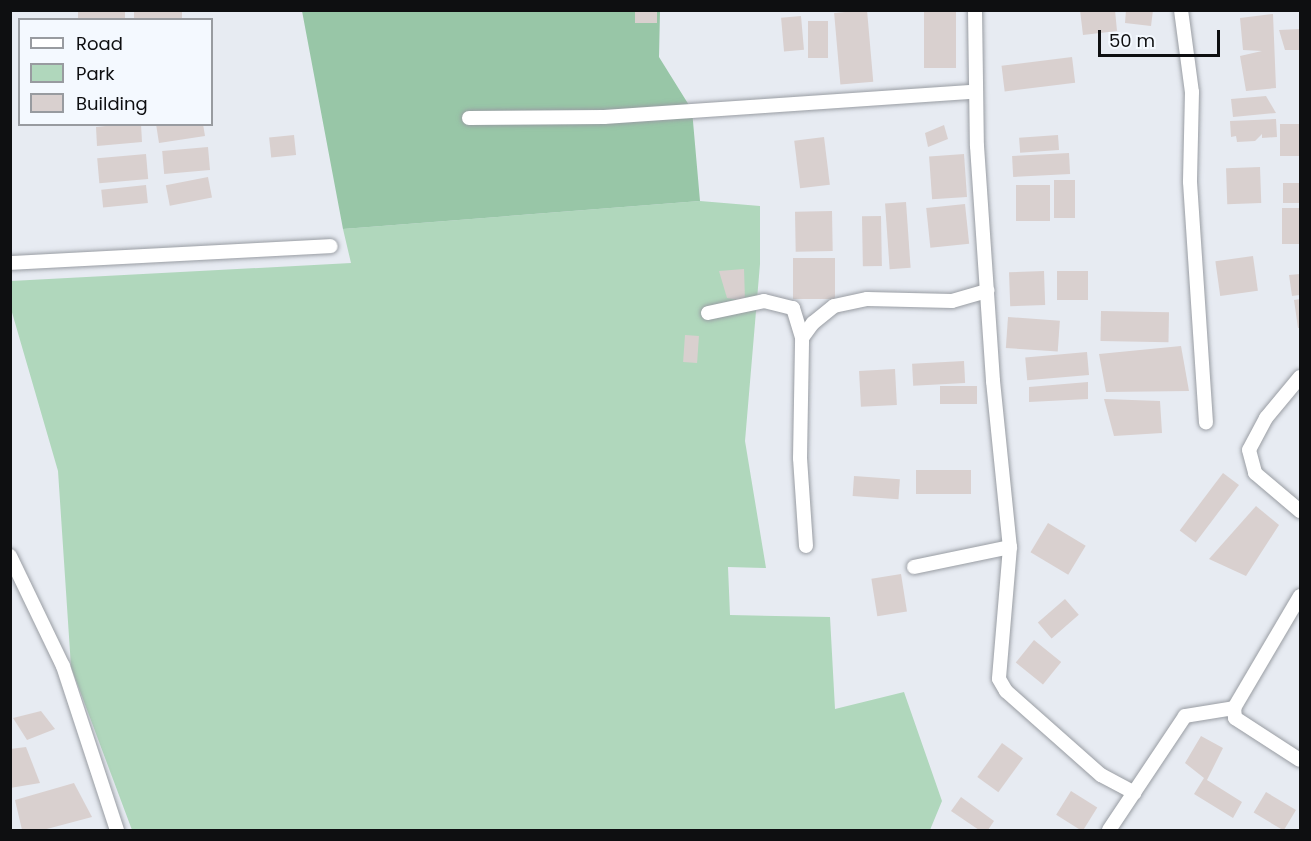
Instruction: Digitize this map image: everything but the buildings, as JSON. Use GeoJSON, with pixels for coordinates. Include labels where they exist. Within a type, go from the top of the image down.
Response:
{"type":"FeatureCollection","features":[{"type":"Feature","properties":{"kind":"street"},"geometry":{"type":"LineString","coordinates":[[975,10],[975,93],[988,291],[1011,547],[999,679],[1006,691],[1101,776],[1135,792]]}},
{"type":"Feature","properties":{"kind":"street"},"geometry":{"type":"LineString","coordinates":[[1181,10],[1192,92],[1190,182],[1206,422]]}},
{"type":"Feature","properties":{"kind":"street"},"geometry":{"type":"LineString","coordinates":[[469,118],[604,117],[975,93]]}},
{"type":"Feature","properties":{"kind":"street"},"geometry":{"type":"LineString","coordinates":[[10,263],[331,246]]}},
{"type":"Feature","properties":{"kind":"street"},"geometry":{"type":"LineString","coordinates":[[802,338],[834,306],[867,299],[952,301],[988,291]]}},
{"type":"Feature","properties":{"kind":"street"},"geometry":{"type":"LineString","coordinates":[[708,313],[764,300],[793,308],[802,338],[800,458],[806,546]]}},
{"type":"Feature","properties":{"kind":"street"},"geometry":{"type":"LineString","coordinates":[[1300,377],[1266,418],[1249,450],[1256,473],[1300,511]]}},
{"type":"Feature","properties":{"kind":"street"},"geometry":{"type":"LineString","coordinates":[[914,567],[1011,547]]}},
{"type":"Feature","properties":{"kind":"street"},"geometry":{"type":"LineString","coordinates":[[10,556],[63,666],[117,831]]}},
{"type":"Feature","properties":{"kind":"street"},"geometry":{"type":"LineString","coordinates":[[1300,596],[1234,708],[1235,718],[1300,760]]}},
{"type":"Feature","properties":{"kind":"street"},"geometry":{"type":"LineString","coordinates":[[1109,831],[1185,716],[1234,708]]}},
{"type":"Feature","properties":{"kind":"green space"},"geometry":{"type":"Polygon","coordinates":[[[302,11],[660,11],[659,57],[692,110],[700,201],[343,229],[302,11]]]}},
{"type":"Feature","properties":{"kind":"green space"},"geometry":{"type":"Polygon","coordinates":[[[700,201],[760,206],[760,264],[745,441],[766,568],[728,567],[730,615],[830,617],[835,709],[904,692],[942,801],[930,830],[132,830],[71,667],[58,471],[11,309],[11,281],[351,263],[343,229],[700,201]]]}}]}
